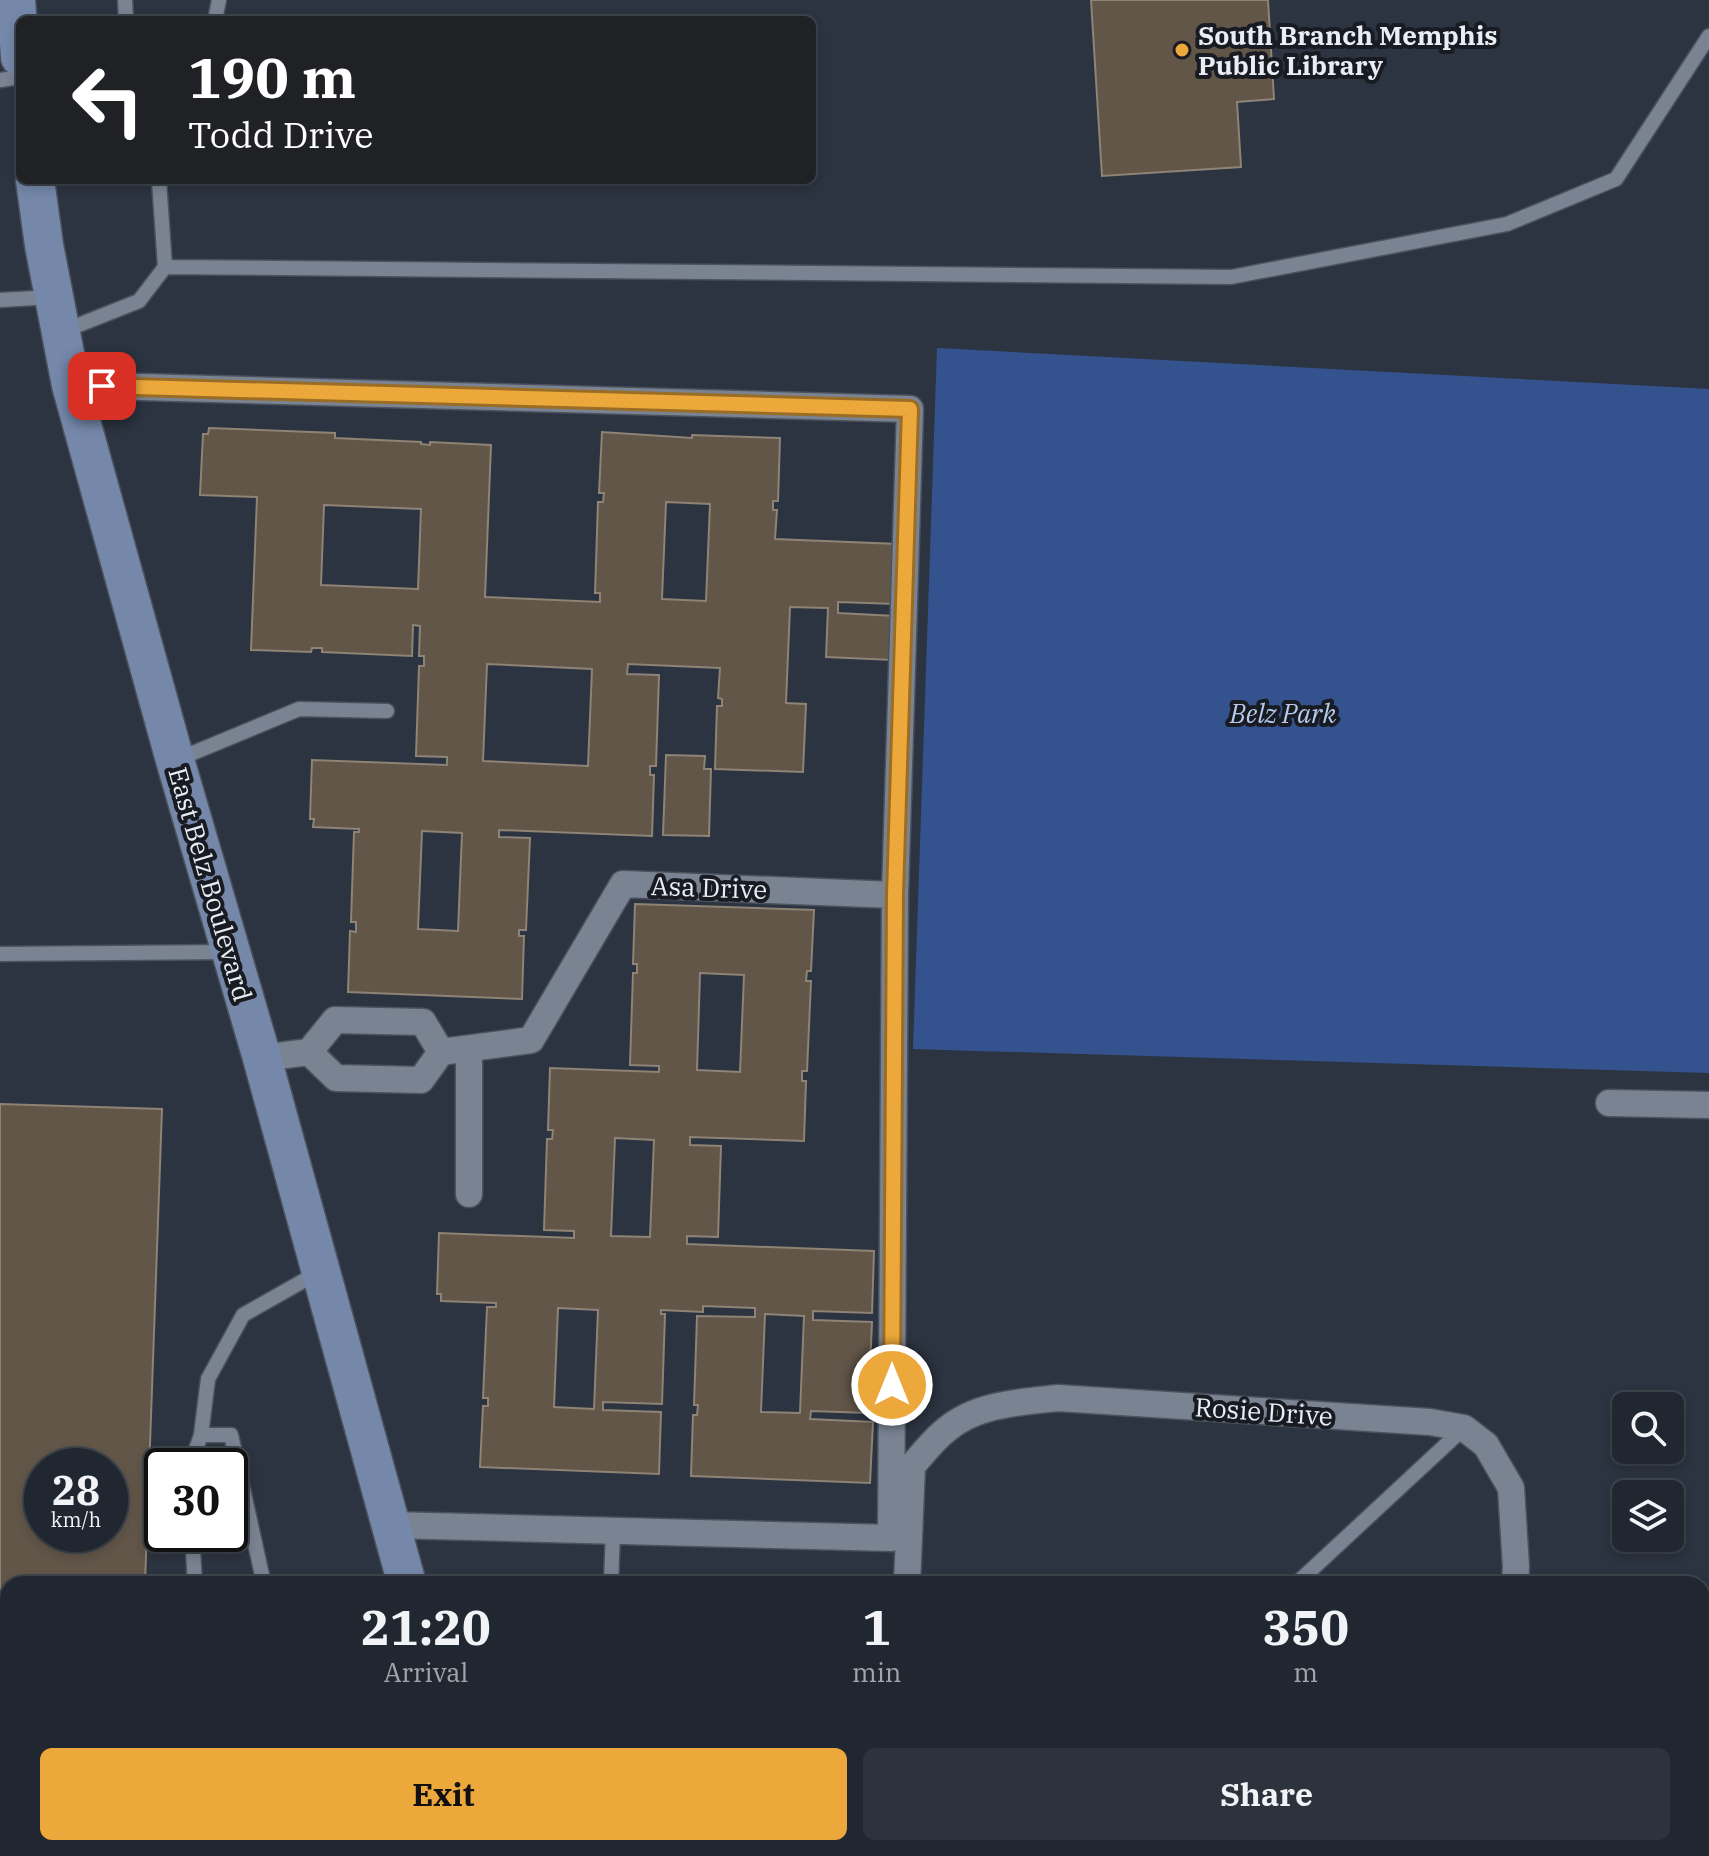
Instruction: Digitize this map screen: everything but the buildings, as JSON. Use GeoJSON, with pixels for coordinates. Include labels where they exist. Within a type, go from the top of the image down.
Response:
{"type":"FeatureCollection","features":[{"type":"Feature","properties":{"kind":"street","name":"East Belz Boulevard"},"geometry":{"type":"LineString","coordinates":[[36,184],[71,385],[405,1576]]}},
{"type":"Feature","properties":{"kind":"street"},"geometry":{"type":"LineString","coordinates":[[71,385],[910,409],[895,895],[891,1538],[390,1525]]}},
{"type":"Feature","properties":{"kind":"street","name":"Asa Drive"},"geometry":{"type":"LineString","coordinates":[[441,1052],[531,1040],[623,884],[895,895]]}},
{"type":"Feature","properties":{"kind":"street"},"geometry":{"type":"LineString","coordinates":[[262,1058],[309,1052],[335,1020],[423,1022],[441,1052],[421,1080],[336,1078],[309,1052]]}},
{"type":"Feature","properties":{"kind":"street"},"geometry":{"type":"LineString","coordinates":[[469,1050],[469,1194]]}},
{"type":"Feature","properties":{"kind":"street"},"geometry":{"type":"LineString","coordinates":[[1609,1103],[1709,1105]]}},
{"type":"Feature","properties":{"kind":"street","name":"Rosie Drive"},"geometry":{"type":"LineString","coordinates":[[907,1576],[912,1466],[946,1429],[975,1411],[1058,1398],[1430,1422],[1464,1428]]}},
{"type":"Feature","properties":{"kind":"street"},"geometry":{"type":"LineString","coordinates":[[1464,1428],[1486,1445],[1511,1488],[1515,1576]]}},
{"type":"Feature","properties":{"kind":"lane"},"geometry":{"type":"LineString","coordinates":[[165,267],[1231,277],[1507,224],[1616,179],[1709,36]]}},
{"type":"Feature","properties":{"kind":"lane"},"geometry":{"type":"LineString","coordinates":[[0,300],[57,314],[139,301],[165,267],[159,184]]}},
{"type":"Feature","properties":{"kind":"lane"},"geometry":{"type":"LineString","coordinates":[[175,760],[299,709],[387,711]]}},
{"type":"Feature","properties":{"kind":"lane"},"geometry":{"type":"LineString","coordinates":[[0,954],[230,952]]}},
{"type":"Feature","properties":{"kind":"lane"},"geometry":{"type":"LineString","coordinates":[[196,1448],[208,1379],[243,1315],[319,1272]]}},
{"type":"Feature","properties":{"kind":"lane"},"geometry":{"type":"LineString","coordinates":[[1305,1576],[1464,1428]]}},
{"type":"Feature","properties":{"kind":"lane"},"geometry":{"type":"LineString","coordinates":[[201,1435],[231,1435],[262,1576]]}},
{"type":"Feature","properties":{"kind":"lane"},"geometry":{"type":"LineString","coordinates":[[611,1576],[613,1530]]}},
{"type":"Feature","properties":{"kind":"lane"},"geometry":{"type":"LineString","coordinates":[[193,1552],[195,1576]]}},
{"type":"Feature","properties":{"kind":"green space","name":"Belz Park"},"geometry":{"type":"Polygon","coordinates":[[[937,348],[1709,389],[1709,1073],[913,1049],[937,348]]]}},
{"type":"Feature","properties":{"kind":"place","name":"South Branch Memphis Public Library"},"geometry":{"type":"Point","coordinates":[1182,50]}},
{"type":"Feature","properties":{"kind":"route"},"geometry":{"type":"LineString","coordinates":[[102,386],[910,409],[895,895],[892,1385]]}}]}
